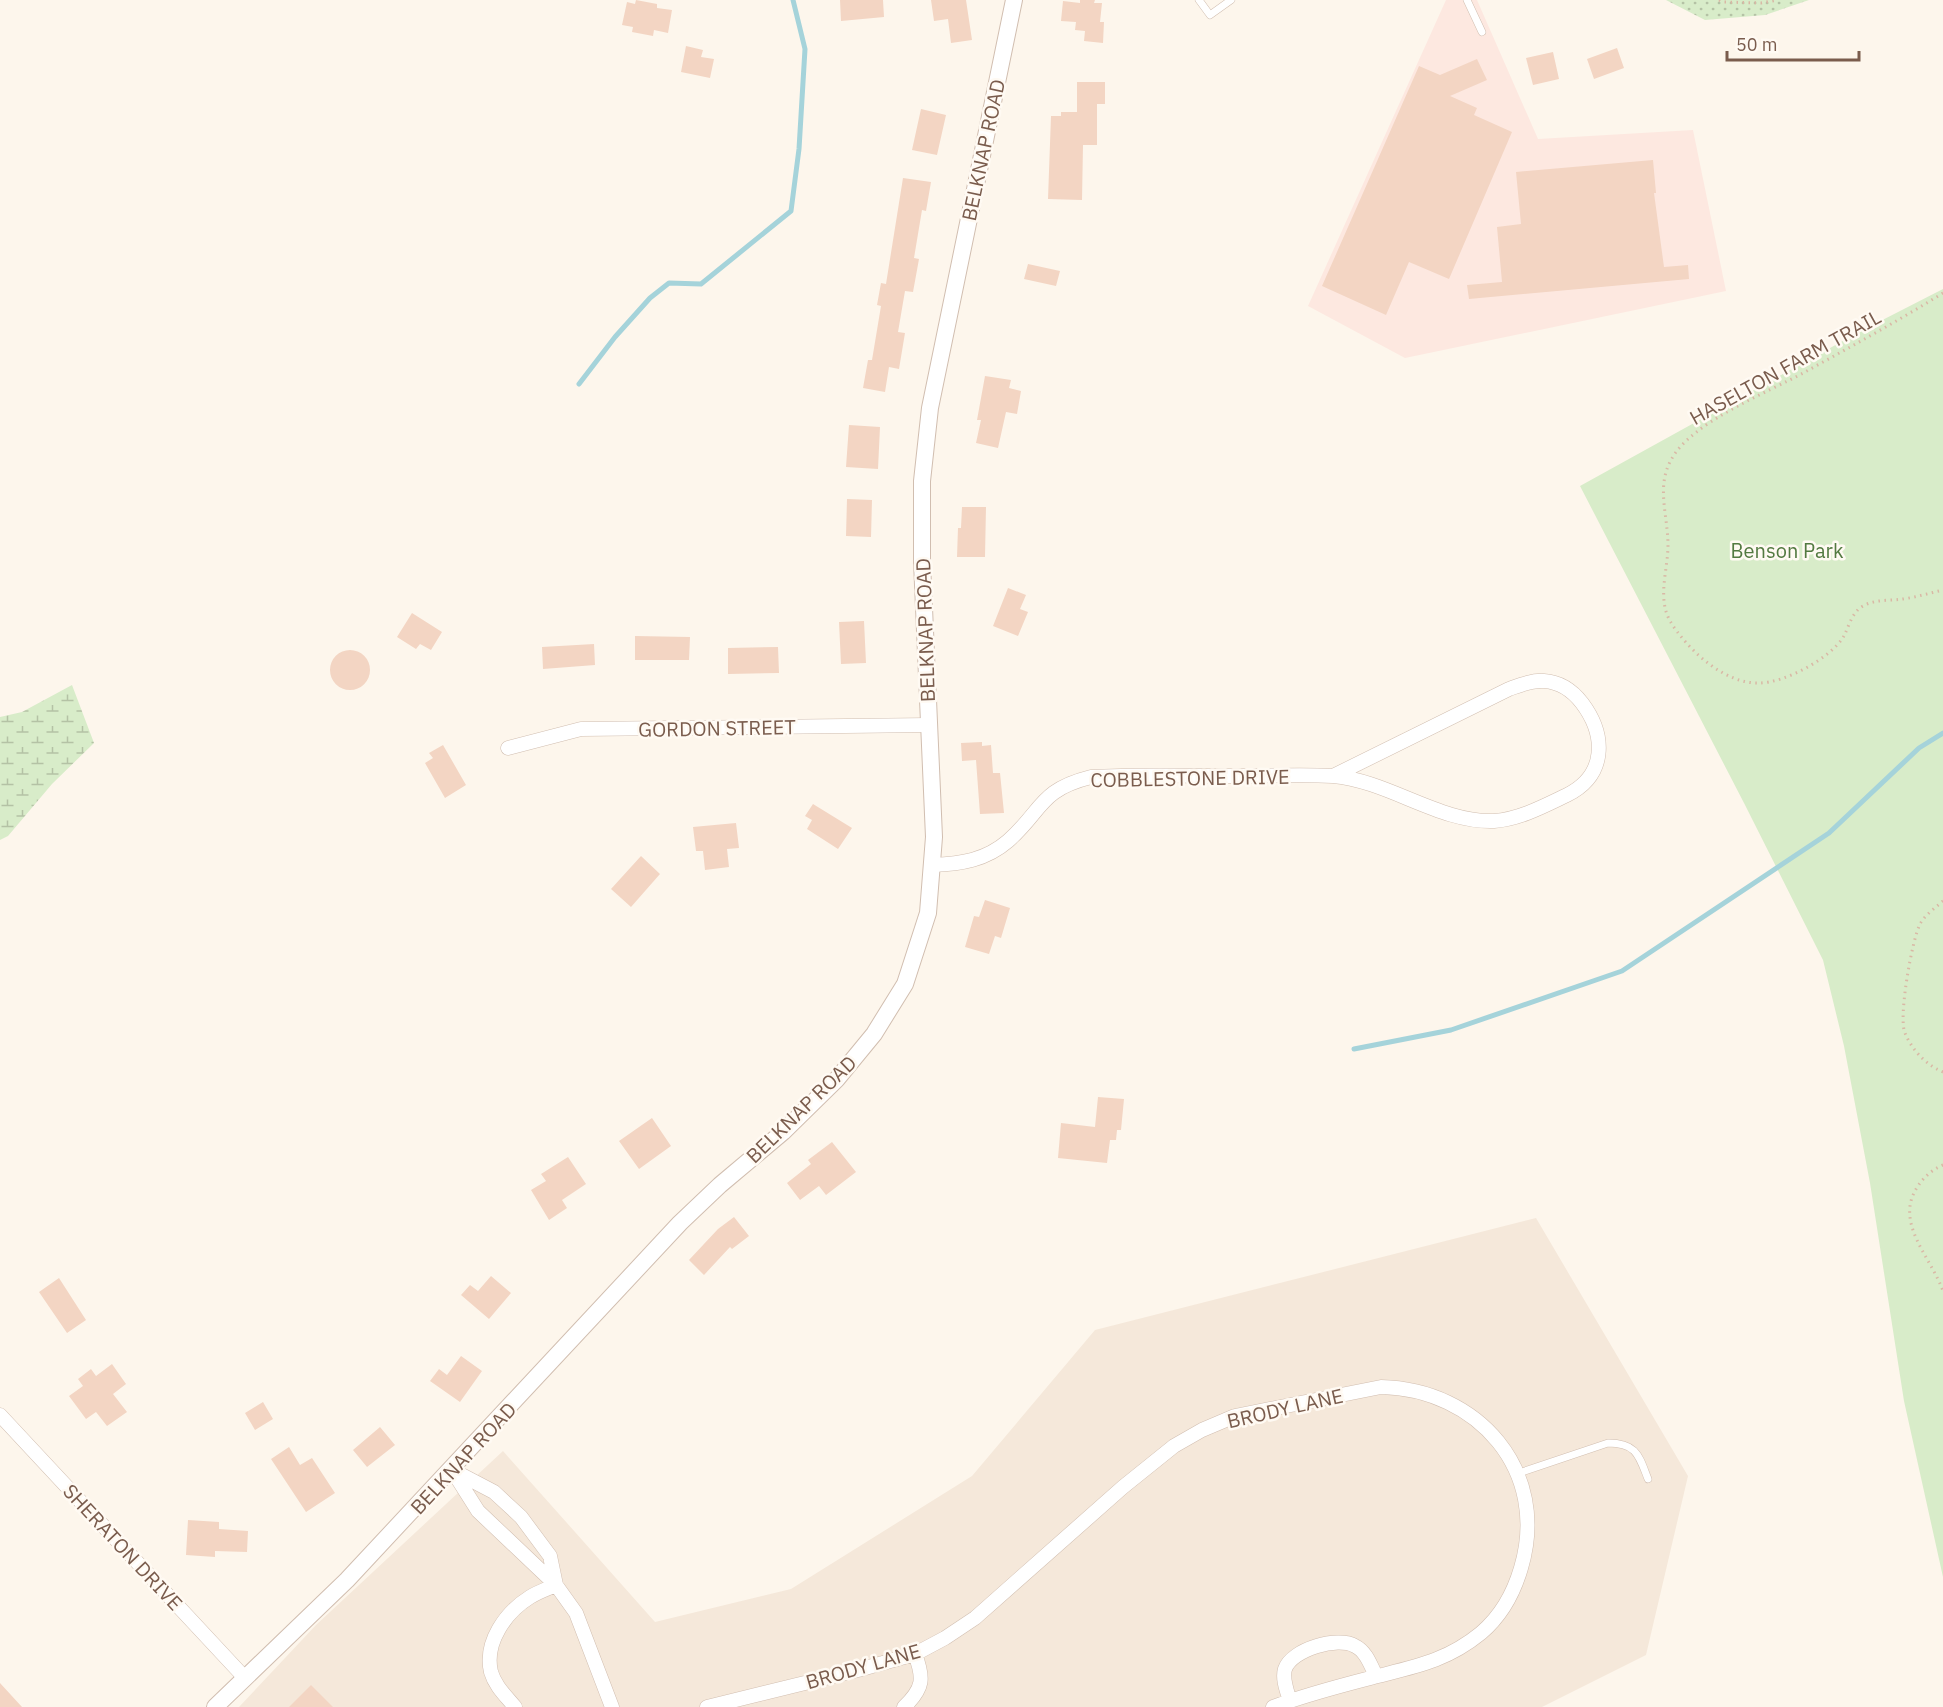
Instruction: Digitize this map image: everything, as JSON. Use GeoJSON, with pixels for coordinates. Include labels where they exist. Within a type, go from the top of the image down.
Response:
{"type":"FeatureCollection","features":[{"type":"Feature","properties":{"kind":"street","name":"BELKNAP ROAD"},"geometry":{"type":"LineString","coordinates":[[215,1707],[347,1580],[680,1223],[720,1185],[783,1132],[837,1079],[874,1034],[905,984],[928,913],[934,837],[922,562],[921,481],[930,408],[1014,0]]}},
{"type":"Feature","properties":{"kind":"street","name":"COBBLESTONE DRIVE"},"geometry":{"type":"LineString","coordinates":[[933,865],[967,862],[994,851],[1008,840],[1050,794],[1075,781],[1091,777],[1334,776],[1376,785],[1465,818],[1495,820],[1533,811],[1578,788],[1592,774],[1599,746],[1592,718],[1572,692],[1558,684],[1536,681],[1509,689],[1334,776]]}},
{"type":"Feature","properties":{"kind":"street","name":"GORDON STREET"},"geometry":{"type":"LineString","coordinates":[[507,748],[581,729],[928,725]]}},
{"type":"Feature","properties":{"kind":"street","name":"BRODY LANE"},"geometry":{"type":"LineString","coordinates":[[707,1707],[765,1700],[915,1654],[945,1638],[975,1618],[1123,1487],[1174,1446],[1202,1430],[1235,1416],[1381,1387],[1416,1390],[1449,1401],[1479,1421],[1502,1448],[1516,1474],[1525,1501],[1528,1537],[1516,1582],[1499,1613],[1484,1631],[1456,1652],[1433,1661],[1274,1707]]}},
{"type":"Feature","properties":{"kind":"street","name":"SHERATON DRIVE"},"geometry":{"type":"LineString","coordinates":[[0,1415],[245,1678]]}},
{"type":"Feature","properties":{"kind":"street"},"geometry":{"type":"LineString","coordinates":[[452,1470],[478,1511],[556,1585],[576,1613],[612,1707]]}},
{"type":"Feature","properties":{"kind":"street"},"geometry":{"type":"LineString","coordinates":[[452,1470],[494,1492],[521,1517],[550,1556],[556,1585]]}},
{"type":"Feature","properties":{"kind":"street"},"geometry":{"type":"LineString","coordinates":[[515,1707],[498,1686],[491,1671],[493,1642],[501,1626],[513,1611],[532,1596],[556,1585]]}},
{"type":"Feature","properties":{"kind":"street"},"geometry":{"type":"LineString","coordinates":[[1290,1701],[1284,1675],[1290,1661],[1302,1652],[1333,1642],[1348,1642],[1356,1646],[1366,1657],[1376,1676]]}},
{"type":"Feature","properties":{"kind":"street"},"geometry":{"type":"LineString","coordinates":[[904,1707],[917,1693],[922,1680],[915,1654]]}},
{"type":"Feature","properties":{"kind":"lane"},"geometry":{"type":"LineString","coordinates":[[1199,0],[1210,15],[1231,0]]}},
{"type":"Feature","properties":{"kind":"lane"},"geometry":{"type":"LineString","coordinates":[[1467,0],[1482,32]]}},
{"type":"Feature","properties":{"kind":"lane"},"geometry":{"type":"LineString","coordinates":[[1516,1474],[1608,1443],[1621,1443],[1633,1449],[1639,1456],[1648,1479]]}},
{"type":"Feature","properties":{"kind":"path"},"geometry":{"type":"LineString","coordinates":[[1719,0],[1761,3],[1778,0]]}},
{"type":"Feature","properties":{"kind":"path","name":"HASELTON FARM TRAIL"},"geometry":{"type":"LineString","coordinates":[[1943,293],[1889,327],[1731,410],[1706,426],[1683,442],[1670,462],[1662,487],[1668,547],[1663,591],[1667,614],[1678,634],[1692,651],[1733,677],[1756,684],[1789,677],[1835,647],[1862,606],[1943,590]]}},
{"type":"Feature","properties":{"kind":"path"},"geometry":{"type":"LineString","coordinates":[[1943,901],[1920,924],[1910,953],[1902,1016],[1904,1032],[1915,1049],[1927,1063],[1943,1072]]}},
{"type":"Feature","properties":{"kind":"path"},"geometry":{"type":"LineString","coordinates":[[1943,1165],[1924,1177],[1916,1189],[1909,1207],[1909,1223],[1943,1291]]}},
{"type":"Feature","properties":{"kind":"shaded area"},"geometry":{"type":"Polygon","coordinates":[[[1446,0],[1477,0],[1538,139],[1693,130],[1726,291],[1405,358],[1308,306],[1446,0]]]}},
{"type":"Feature","properties":{"kind":"shaded area"},"geometry":{"type":"Polygon","coordinates":[[[1536,1218],[1688,1476],[1646,1655],[1542,1707],[239,1707],[316,1625],[503,1451],[655,1622],[791,1589],[972,1476],[1095,1330],[1536,1218]]]}},
{"type":"Feature","properties":{"kind":"green space"},"geometry":{"type":"Polygon","coordinates":[[[1666,0],[1809,0],[1765,15],[1705,20],[1666,0]]]}},
{"type":"Feature","properties":{"kind":"green space","name":"Benson Park"},"geometry":{"type":"Polygon","coordinates":[[[1943,289],[1943,1577],[1904,1401],[1870,1183],[1844,1046],[1823,960],[1580,486],[1859,332],[1943,289]]]}},
{"type":"Feature","properties":{"kind":"green space"},"geometry":{"type":"Polygon","coordinates":[[[72,685],[94,743],[52,784],[8,836],[0,840],[0,717],[22,712],[72,685]]]}},
{"type":"Feature","properties":{"kind":"building"},"geometry":{"type":"Polygon","coordinates":[[[636,0],[657,4],[657,8],[672,10],[668,33],[654,30],[653,36],[632,32],[633,27],[622,25],[627,2],[635,4],[636,0]]]}},
{"type":"Feature","properties":{"kind":"building"},"geometry":{"type":"Polygon","coordinates":[[[840,0],[883,0],[884,17],[841,21],[840,0]]]}},
{"type":"Feature","properties":{"kind":"building"},"geometry":{"type":"Polygon","coordinates":[[[931,0],[966,0],[972,40],[951,43],[948,19],[934,21],[931,0]]]}},
{"type":"Feature","properties":{"kind":"building"},"geometry":{"type":"Polygon","coordinates":[[[1080,0],[1095,0],[1094,3],[1102,3],[1100,22],[1104,22],[1103,43],[1084,41],[1085,31],[1075,30],[1076,22],[1061,21],[1063,1],[1080,3],[1080,0]]]}},
{"type":"Feature","properties":{"kind":"building"},"geometry":{"type":"Polygon","coordinates":[[[686,46],[703,50],[701,57],[714,59],[710,78],[681,72],[686,46]]]}},
{"type":"Feature","properties":{"kind":"building"},"geometry":{"type":"Polygon","coordinates":[[[1617,48],[1624,68],[1594,79],[1587,59],[1617,48]]]}},
{"type":"Feature","properties":{"kind":"building"},"geometry":{"type":"Polygon","coordinates":[[[1553,52],[1559,79],[1533,85],[1526,58],[1553,52]]]}},
{"type":"Feature","properties":{"kind":"building"},"geometry":{"type":"Polygon","coordinates":[[[1477,59],[1487,80],[1450,96],[1477,108],[1474,115],[1512,132],[1449,279],[1409,262],[1386,315],[1322,286],[1419,66],[1440,75],[1477,59]]]}},
{"type":"Feature","properties":{"kind":"building"},"geometry":{"type":"Polygon","coordinates":[[[1077,82],[1105,82],[1105,104],[1097,104],[1097,145],[1083,145],[1082,200],[1048,199],[1051,116],[1061,116],[1061,112],[1077,112],[1077,82]]]}},
{"type":"Feature","properties":{"kind":"building"},"geometry":{"type":"Polygon","coordinates":[[[921,109],[946,115],[937,155],[912,150],[921,109]]]}},
{"type":"Feature","properties":{"kind":"building"},"geometry":{"type":"Polygon","coordinates":[[[1653,160],[1656,193],[1654,193],[1664,267],[1688,265],[1689,279],[1469,299],[1467,285],[1502,282],[1497,227],[1521,224],[1516,172],[1653,160]]]}},
{"type":"Feature","properties":{"kind":"building"},"geometry":{"type":"Polygon","coordinates":[[[903,178],[931,182],[926,211],[922,210],[914,258],[919,259],[913,292],[905,291],[898,332],[905,333],[899,369],[889,367],[885,392],[863,388],[868,360],[872,360],[881,306],[877,305],[881,283],[886,284],[903,178]]]}},
{"type":"Feature","properties":{"kind":"building"},"geometry":{"type":"Polygon","coordinates":[[[1028,264],[1060,271],[1056,286],[1024,279],[1028,264]]]}},
{"type":"Feature","properties":{"kind":"building"},"geometry":{"type":"Polygon","coordinates":[[[985,376],[1011,380],[1009,388],[1021,391],[1017,414],[1006,412],[998,448],[976,443],[981,420],[977,420],[985,376]]]}},
{"type":"Feature","properties":{"kind":"building"},"geometry":{"type":"Polygon","coordinates":[[[849,425],[880,427],[878,469],[846,467],[849,425]]]}},
{"type":"Feature","properties":{"kind":"building"},"geometry":{"type":"Polygon","coordinates":[[[847,499],[872,500],[871,537],[846,536],[847,499]]]}},
{"type":"Feature","properties":{"kind":"building"},"geometry":{"type":"Polygon","coordinates":[[[962,507],[986,507],[985,557],[957,557],[958,528],[961,528],[962,507]]]}},
{"type":"Feature","properties":{"kind":"building"},"geometry":{"type":"Polygon","coordinates":[[[1008,588],[1026,595],[1020,609],[1028,612],[1018,636],[993,626],[1008,588]]]}},
{"type":"Feature","properties":{"kind":"building"},"geometry":{"type":"Polygon","coordinates":[[[412,613],[442,632],[431,650],[420,644],[416,649],[397,637],[412,613]]]}},
{"type":"Feature","properties":{"kind":"building"},"geometry":{"type":"Polygon","coordinates":[[[864,621],[866,663],[841,664],[839,622],[864,621]]]}},
{"type":"Feature","properties":{"kind":"building"},"geometry":{"type":"Polygon","coordinates":[[[635,636],[690,637],[689,660],[635,660],[635,636]]]}},
{"type":"Feature","properties":{"kind":"building"},"geometry":{"type":"Polygon","coordinates":[[[594,644],[595,665],[543,669],[542,647],[594,644]]]}},
{"type":"Feature","properties":{"kind":"building"},"geometry":{"type":"Polygon","coordinates":[[[778,647],[779,673],[728,674],[728,648],[778,647]]]}},
{"type":"Feature","properties":{"kind":"building"},"geometry":{"type":"Polygon","coordinates":[[[350,650],[364,656],[370,670],[364,684],[350,690],[336,684],[330,670],[336,656],[350,650]]]}},
{"type":"Feature","properties":{"kind":"building"},"geometry":{"type":"Polygon","coordinates":[[[982,742],[982,746],[991,745],[993,773],[1000,773],[1004,813],[980,814],[976,760],[962,761],[961,743],[982,742]]]}},
{"type":"Feature","properties":{"kind":"building"},"geometry":{"type":"Polygon","coordinates":[[[443,745],[466,785],[445,798],[425,763],[433,758],[429,753],[443,745]]]}},
{"type":"Feature","properties":{"kind":"building"},"geometry":{"type":"Polygon","coordinates":[[[813,804],[852,828],[838,849],[807,829],[812,820],[805,816],[813,804]]]}},
{"type":"Feature","properties":{"kind":"building"},"geometry":{"type":"Polygon","coordinates":[[[736,823],[739,848],[727,849],[729,867],[705,870],[703,851],[696,851],[693,827],[736,823]]]}},
{"type":"Feature","properties":{"kind":"building"},"geometry":{"type":"Polygon","coordinates":[[[641,856],[660,874],[631,907],[611,889],[641,856]]]}},
{"type":"Feature","properties":{"kind":"building"},"geometry":{"type":"Polygon","coordinates":[[[985,900],[1010,908],[1001,938],[995,936],[989,954],[965,947],[974,916],[979,917],[985,900]]]}},
{"type":"Feature","properties":{"kind":"building"},"geometry":{"type":"Polygon","coordinates":[[[1098,1097],[1124,1099],[1121,1130],[1117,1130],[1116,1140],[1110,1140],[1107,1163],[1058,1158],[1061,1123],[1095,1127],[1098,1097]]]}},
{"type":"Feature","properties":{"kind":"building"},"geometry":{"type":"Polygon","coordinates":[[[652,1118],[671,1146],[639,1169],[619,1141],[652,1118]]]}},
{"type":"Feature","properties":{"kind":"building"},"geometry":{"type":"Polygon","coordinates":[[[832,1142],[856,1172],[826,1195],[819,1186],[800,1200],[787,1183],[811,1164],[808,1160],[832,1142]]]}},
{"type":"Feature","properties":{"kind":"building"},"geometry":{"type":"Polygon","coordinates":[[[568,1157],[586,1184],[562,1200],[567,1208],[549,1220],[531,1190],[546,1181],[541,1174],[568,1157]]]}},
{"type":"Feature","properties":{"kind":"building"},"geometry":{"type":"Polygon","coordinates":[[[734,1217],[749,1236],[732,1249],[730,1247],[704,1275],[689,1260],[718,1229],[734,1217]]]}},
{"type":"Feature","properties":{"kind":"building"},"geometry":{"type":"Polygon","coordinates":[[[491,1276],[511,1293],[489,1319],[461,1295],[470,1285],[478,1291],[491,1276]]]}},
{"type":"Feature","properties":{"kind":"building"},"geometry":{"type":"Polygon","coordinates":[[[59,1278],[86,1320],[67,1333],[39,1292],[59,1278]]]}},
{"type":"Feature","properties":{"kind":"building"},"geometry":{"type":"Polygon","coordinates":[[[461,1356],[482,1371],[460,1402],[430,1381],[439,1369],[447,1375],[461,1356]]]}},
{"type":"Feature","properties":{"kind":"building"},"geometry":{"type":"Polygon","coordinates":[[[112,1364],[126,1384],[113,1394],[127,1412],[107,1426],[96,1412],[86,1419],[69,1396],[83,1386],[78,1379],[91,1369],[96,1376],[112,1364]]]}},
{"type":"Feature","properties":{"kind":"building"},"geometry":{"type":"Polygon","coordinates":[[[263,1402],[273,1419],[255,1430],[245,1413],[263,1402]]]}},
{"type":"Feature","properties":{"kind":"building"},"geometry":{"type":"Polygon","coordinates":[[[380,1427],[395,1445],[367,1467],[353,1450],[380,1427]]]}},
{"type":"Feature","properties":{"kind":"building"},"geometry":{"type":"Polygon","coordinates":[[[289,1447],[300,1465],[312,1458],[335,1493],[306,1512],[271,1459],[289,1447]]]}},
{"type":"Feature","properties":{"kind":"building"},"geometry":{"type":"Polygon","coordinates":[[[188,1520],[219,1522],[219,1529],[248,1531],[247,1552],[215,1551],[215,1557],[186,1555],[188,1520]]]}},
{"type":"Feature","properties":{"kind":"building"},"geometry":{"type":"Polygon","coordinates":[[[0,1683],[22,1707],[0,1707],[0,1683]]]}},
{"type":"Feature","properties":{"kind":"building"},"geometry":{"type":"Polygon","coordinates":[[[311,1685],[333,1707],[289,1707],[311,1685]]]}},
{"type":"Feature","properties":{"kind":"waterway"},"geometry":{"type":"LineString","coordinates":[[579,384],[615,337],[650,298],[669,283],[701,284],[791,211],[799,149],[805,49],[793,0]]}},
{"type":"Feature","properties":{"kind":"waterway"},"geometry":{"type":"LineString","coordinates":[[1354,1049],[1451,1030],[1622,971],[1829,833],[1919,748],[1943,733]]}}]}
